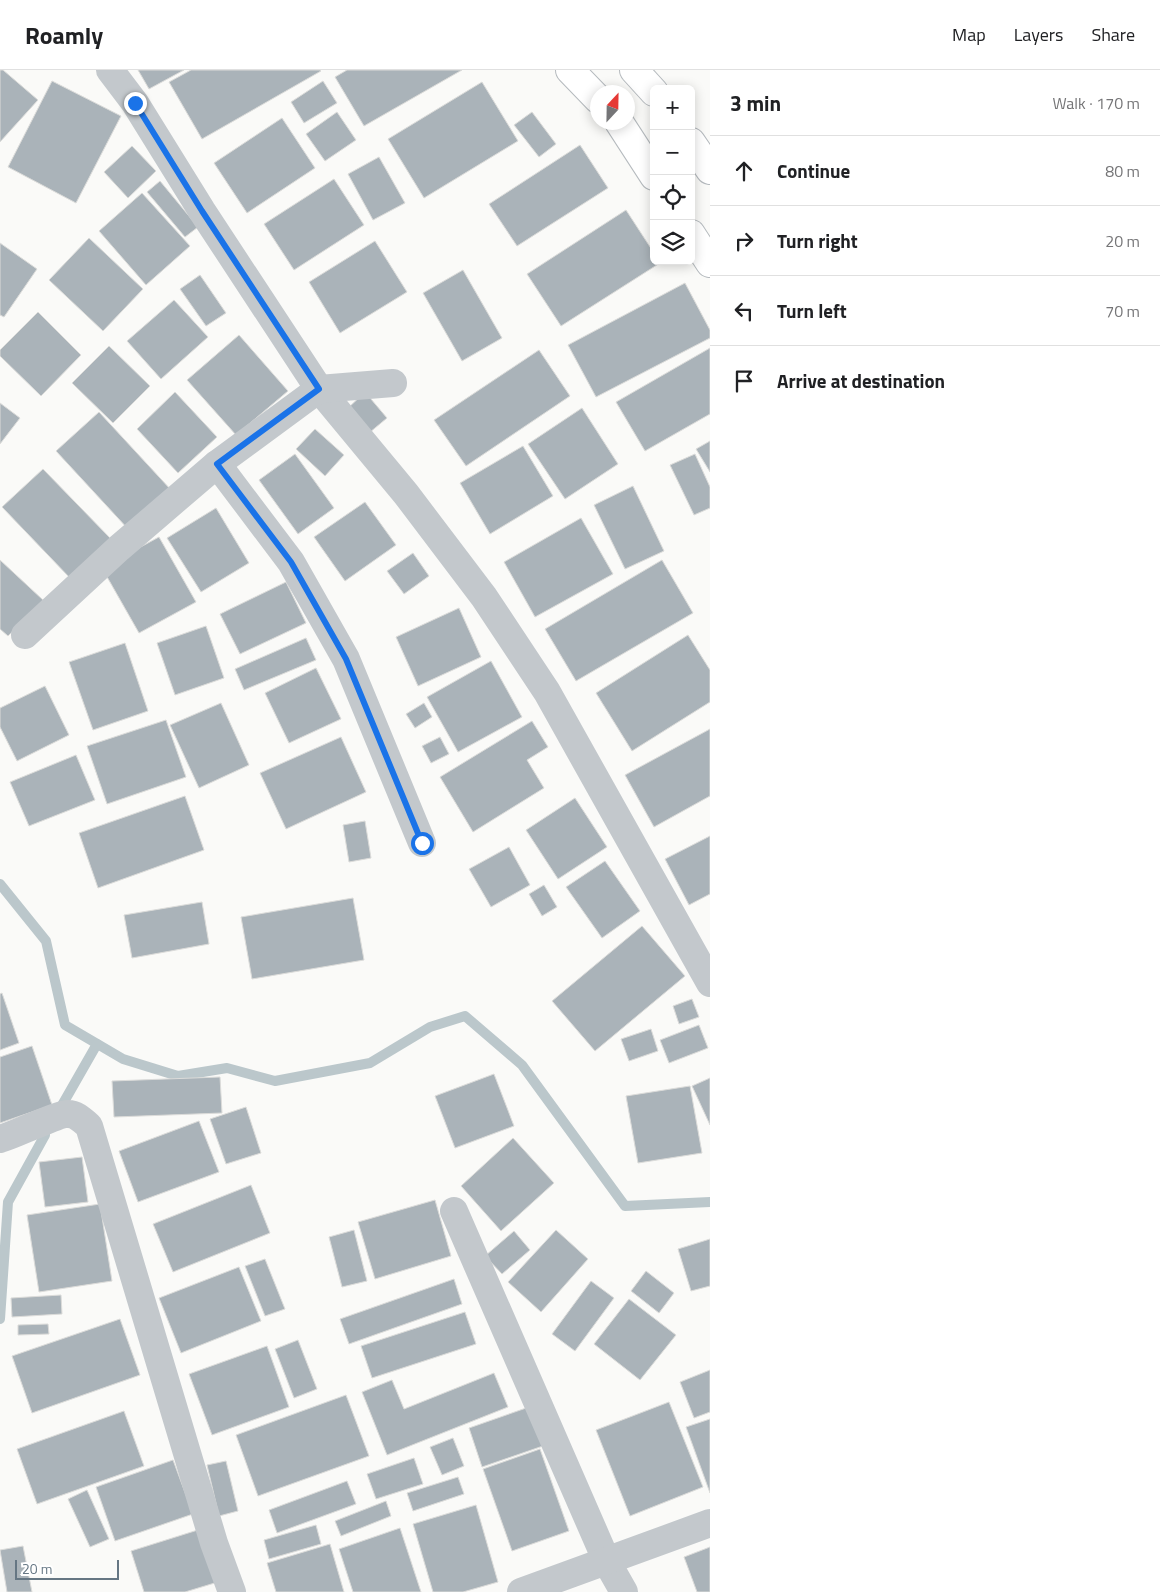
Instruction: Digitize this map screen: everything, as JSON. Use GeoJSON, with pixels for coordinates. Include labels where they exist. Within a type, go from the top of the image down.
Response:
{"type":"FeatureCollection","features":[{"type":"Feature","properties":{"kind":"main road"},"geometry":{"type":"LineString","coordinates":[[570,70],[590,91]]}},
{"type":"Feature","properties":{"kind":"main road"},"geometry":{"type":"LineString","coordinates":[[634,70],[650,88]]}},
{"type":"Feature","properties":{"kind":"main road"},"geometry":{"type":"LineString","coordinates":[[625,130],[653,175]]}},
{"type":"Feature","properties":{"kind":"main road"},"geometry":{"type":"LineString","coordinates":[[695,148],[710,170]]}},
{"type":"Feature","properties":{"kind":"main road"},"geometry":{"type":"LineString","coordinates":[[695,240],[710,263]]}},
{"type":"Feature","properties":{"kind":"street"},"geometry":{"type":"LineString","coordinates":[[110,70],[135,103],[202,211],[319,389],[406,494],[484,597],[547,692],[710,983]]}},
{"type":"Feature","properties":{"kind":"street"},"geometry":{"type":"LineString","coordinates":[[25,635],[119,548],[217,464],[319,389],[394,383]]}},
{"type":"Feature","properties":{"kind":"street"},"geometry":{"type":"LineString","coordinates":[[217,464],[291,562],[346,659],[422,843]]}},
{"type":"Feature","properties":{"kind":"street"},"geometry":{"type":"LineString","coordinates":[[0,1138],[15,1135],[67,1114],[79,1117],[89,1126],[208,1524],[232,1592]]}},
{"type":"Feature","properties":{"kind":"street"},"geometry":{"type":"LineString","coordinates":[[454,1211],[607,1562],[624,1592]]}},
{"type":"Feature","properties":{"kind":"street"},"geometry":{"type":"LineString","coordinates":[[521,1592],[710,1523]]}},
{"type":"Feature","properties":{"kind":"building"},"geometry":{"type":"Polygon","coordinates":[[[0,70],[3,70],[38,100],[0,142],[0,70]]]}},
{"type":"Feature","properties":{"kind":"building"},"geometry":{"type":"Polygon","coordinates":[[[138,70],[184,70],[149,89],[138,70]]]}},
{"type":"Feature","properties":{"kind":"building"},"geometry":{"type":"Polygon","coordinates":[[[191,70],[321,71],[202,139],[169,82],[191,70]]]}},
{"type":"Feature","properties":{"kind":"building"},"geometry":{"type":"Polygon","coordinates":[[[347,70],[462,70],[364,126],[335,77],[347,70]]]}},
{"type":"Feature","properties":{"kind":"building"},"geometry":{"type":"Polygon","coordinates":[[[52,81],[121,116],[76,203],[8,167],[52,81]]]}},
{"type":"Feature","properties":{"kind":"building"},"geometry":{"type":"Polygon","coordinates":[[[323,81],[337,103],[304,123],[291,102],[323,81]]]}},
{"type":"Feature","properties":{"kind":"building"},"geometry":{"type":"Polygon","coordinates":[[[482,82],[518,141],[424,198],[388,139],[482,82]]]}},
{"type":"Feature","properties":{"kind":"building"},"geometry":{"type":"Polygon","coordinates":[[[337,112],[356,140],[325,161],[306,134],[337,112]]]}},
{"type":"Feature","properties":{"kind":"building"},"geometry":{"type":"Polygon","coordinates":[[[532,112],[556,144],[539,157],[514,125],[532,112]]]}},
{"type":"Feature","properties":{"kind":"building"},"geometry":{"type":"Polygon","coordinates":[[[282,118],[315,168],[247,213],[214,163],[282,118]]]}},
{"type":"Feature","properties":{"kind":"building"},"geometry":{"type":"Polygon","coordinates":[[[580,145],[608,188],[517,246],[489,204],[580,145]]]}},
{"type":"Feature","properties":{"kind":"building"},"geometry":{"type":"Polygon","coordinates":[[[132,146],[156,171],[128,198],[104,172],[132,146]]]}},
{"type":"Feature","properties":{"kind":"building"},"geometry":{"type":"Polygon","coordinates":[[[379,157],[405,203],[373,220],[348,174],[379,157]]]}},
{"type":"Feature","properties":{"kind":"building"},"geometry":{"type":"Polygon","coordinates":[[[334,179],[364,225],[294,270],[264,224],[334,179]]]}},
{"type":"Feature","properties":{"kind":"building"},"geometry":{"type":"Polygon","coordinates":[[[160,181],[198,227],[185,237],[147,192],[160,181]]]}},
{"type":"Feature","properties":{"kind":"building"},"geometry":{"type":"Polygon","coordinates":[[[142,193],[190,246],[146,285],[99,231],[142,193]]]}},
{"type":"Feature","properties":{"kind":"building"},"geometry":{"type":"Polygon","coordinates":[[[626,210],[650,247],[650,265],[657,265],[561,326],[527,274],[626,210]]]}},
{"type":"Feature","properties":{"kind":"building"},"geometry":{"type":"Polygon","coordinates":[[[89,238],[143,289],[103,331],[49,280],[89,238]]]}},
{"type":"Feature","properties":{"kind":"building"},"geometry":{"type":"Polygon","coordinates":[[[375,241],[407,292],[340,333],[309,282],[375,241]]]}},
{"type":"Feature","properties":{"kind":"building"},"geometry":{"type":"Polygon","coordinates":[[[0,243],[37,269],[4,317],[0,315],[0,243]]]}},
{"type":"Feature","properties":{"kind":"building"},"geometry":{"type":"Polygon","coordinates":[[[463,270],[502,338],[462,361],[423,293],[463,270]]]}},
{"type":"Feature","properties":{"kind":"building"},"geometry":{"type":"Polygon","coordinates":[[[200,275],[226,313],[206,326],[180,289],[200,275]]]}},
{"type":"Feature","properties":{"kind":"building"},"geometry":{"type":"Polygon","coordinates":[[[685,283],[710,330],[710,338],[596,397],[568,345],[685,283]]]}},
{"type":"Feature","properties":{"kind":"building"},"geometry":{"type":"Polygon","coordinates":[[[174,300],[208,337],[161,379],[127,341],[174,300]]]}},
{"type":"Feature","properties":{"kind":"building"},"geometry":{"type":"Polygon","coordinates":[[[38,312],[81,355],[41,396],[0,356],[0,350],[38,312]]]}},
{"type":"Feature","properties":{"kind":"building"},"geometry":{"type":"Polygon","coordinates":[[[239,335],[288,391],[236,435],[187,380],[239,335]]]}},
{"type":"Feature","properties":{"kind":"building"},"geometry":{"type":"Polygon","coordinates":[[[109,346],[150,386],[113,423],[72,383],[109,346]]]}},
{"type":"Feature","properties":{"kind":"building"},"geometry":{"type":"Polygon","coordinates":[[[710,348],[710,414],[645,451],[616,402],[710,348]]]}},
{"type":"Feature","properties":{"kind":"building"},"geometry":{"type":"Polygon","coordinates":[[[539,350],[570,396],[466,466],[434,420],[539,350]]]}},
{"type":"Feature","properties":{"kind":"building"},"geometry":{"type":"Polygon","coordinates":[[[175,392],[217,437],[178,473],[137,429],[175,392]]]}},
{"type":"Feature","properties":{"kind":"building"},"geometry":{"type":"Polygon","coordinates":[[[365,392],[387,418],[369,433],[347,409],[365,392]]]}},
{"type":"Feature","properties":{"kind":"building"},"geometry":{"type":"Polygon","coordinates":[[[0,403],[20,418],[0,444],[0,403]]]}},
{"type":"Feature","properties":{"kind":"building"},"geometry":{"type":"Polygon","coordinates":[[[582,408],[618,464],[565,499],[528,444],[582,408]]]}},
{"type":"Feature","properties":{"kind":"building"},"geometry":{"type":"Polygon","coordinates":[[[99,412],[172,491],[129,530],[56,451],[99,412]]]}},
{"type":"Feature","properties":{"kind":"building"},"geometry":{"type":"Polygon","coordinates":[[[315,429],[344,455],[325,476],[296,449],[315,429]]]}},
{"type":"Feature","properties":{"kind":"building"},"geometry":{"type":"Polygon","coordinates":[[[710,441],[710,472],[696,449],[710,441]]]}},
{"type":"Feature","properties":{"kind":"building"},"geometry":{"type":"Polygon","coordinates":[[[523,446],[553,496],[490,534],[460,483],[523,446]]]}},
{"type":"Feature","properties":{"kind":"building"},"geometry":{"type":"Polygon","coordinates":[[[295,454],[334,508],[298,534],[259,480],[295,454]]]}},
{"type":"Feature","properties":{"kind":"building"},"geometry":{"type":"Polygon","coordinates":[[[695,454],[710,487],[710,508],[694,515],[670,465],[695,454]]]}},
{"type":"Feature","properties":{"kind":"building"},"geometry":{"type":"Polygon","coordinates":[[[43,469],[111,539],[70,578],[2,507],[43,469]]]}},
{"type":"Feature","properties":{"kind":"building"},"geometry":{"type":"Polygon","coordinates":[[[633,486],[664,551],[625,569],[594,505],[633,486]]]}},
{"type":"Feature","properties":{"kind":"building"},"geometry":{"type":"Polygon","coordinates":[[[365,502],[396,545],[345,581],[314,537],[365,502]]]}},
{"type":"Feature","properties":{"kind":"building"},"geometry":{"type":"Polygon","coordinates":[[[216,508],[249,563],[201,592],[167,538],[216,508]]]}},
{"type":"Feature","properties":{"kind":"building"},"geometry":{"type":"Polygon","coordinates":[[[581,518],[613,574],[535,617],[504,562],[581,518]]]}},
{"type":"Feature","properties":{"kind":"building"},"geometry":{"type":"Polygon","coordinates":[[[159,537],[196,602],[139,633],[102,568],[159,537]]]}},
{"type":"Feature","properties":{"kind":"building"},"geometry":{"type":"Polygon","coordinates":[[[413,553],[429,576],[404,594],[387,571],[413,553]]]}},
{"type":"Feature","properties":{"kind":"building"},"geometry":{"type":"Polygon","coordinates":[[[0,560],[43,600],[8,636],[0,629],[0,560]]]}},
{"type":"Feature","properties":{"kind":"building"},"geometry":{"type":"Polygon","coordinates":[[[662,560],[693,613],[576,681],[545,629],[662,560]]]}},
{"type":"Feature","properties":{"kind":"building"},"geometry":{"type":"Polygon","coordinates":[[[286,582],[306,623],[240,654],[220,614],[286,582]]]}},
{"type":"Feature","properties":{"kind":"building"},"geometry":{"type":"Polygon","coordinates":[[[459,608],[481,657],[418,686],[396,637],[459,608]]]}},
{"type":"Feature","properties":{"kind":"building"},"geometry":{"type":"Polygon","coordinates":[[[206,626],[224,678],[175,695],[157,643],[206,626]]]}},
{"type":"Feature","properties":{"kind":"building"},"geometry":{"type":"Polygon","coordinates":[[[688,635],[710,670],[710,702],[632,751],[596,693],[688,635]]]}},
{"type":"Feature","properties":{"kind":"building"},"geometry":{"type":"Polygon","coordinates":[[[306,638],[316,660],[244,690],[235,669],[306,638]]]}},
{"type":"Feature","properties":{"kind":"building"},"geometry":{"type":"Polygon","coordinates":[[[125,643],[148,711],[93,730],[69,662],[125,643]]]}},
{"type":"Feature","properties":{"kind":"building"},"geometry":{"type":"Polygon","coordinates":[[[491,661],[522,717],[458,752],[427,697],[491,661]]]}},
{"type":"Feature","properties":{"kind":"building"},"geometry":{"type":"Polygon","coordinates":[[[316,668],[341,719],[289,743],[265,693],[316,668]]]}},
{"type":"Feature","properties":{"kind":"building"},"geometry":{"type":"Polygon","coordinates":[[[45,686],[69,735],[17,761],[0,727],[0,708],[45,686]]]}},
{"type":"Feature","properties":{"kind":"building"},"geometry":{"type":"Polygon","coordinates":[[[221,703],[249,765],[199,788],[170,725],[221,703]]]}},
{"type":"Feature","properties":{"kind":"building"},"geometry":{"type":"Polygon","coordinates":[[[424,703],[432,717],[415,728],[406,714],[424,703]]]}},
{"type":"Feature","properties":{"kind":"building"},"geometry":{"type":"Polygon","coordinates":[[[166,720],[186,777],[107,804],[87,746],[166,720]]]}},
{"type":"Feature","properties":{"kind":"building"},"geometry":{"type":"Polygon","coordinates":[[[532,721],[548,747],[527,760],[544,788],[473,832],[440,777],[532,721]]]}},
{"type":"Feature","properties":{"kind":"building"},"geometry":{"type":"Polygon","coordinates":[[[710,729],[710,796],[654,827],[625,775],[710,729]]]}},
{"type":"Feature","properties":{"kind":"building"},"geometry":{"type":"Polygon","coordinates":[[[341,737],[366,792],[286,829],[260,773],[341,737]]]}},
{"type":"Feature","properties":{"kind":"building"},"geometry":{"type":"Polygon","coordinates":[[[440,737],[449,754],[431,763],[422,746],[440,737]]]}},
{"type":"Feature","properties":{"kind":"building"},"geometry":{"type":"Polygon","coordinates":[[[76,755],[95,800],[29,826],[10,782],[76,755]]]}},
{"type":"Feature","properties":{"kind":"building"},"geometry":{"type":"Polygon","coordinates":[[[185,796],[204,850],[98,888],[79,833],[185,796]]]}},
{"type":"Feature","properties":{"kind":"building"},"geometry":{"type":"Polygon","coordinates":[[[575,798],[607,847],[558,879],[526,830],[575,798]]]}},
{"type":"Feature","properties":{"kind":"building"},"geometry":{"type":"Polygon","coordinates":[[[365,821],[371,858],[349,862],[343,825],[365,821]]]}},
{"type":"Feature","properties":{"kind":"building"},"geometry":{"type":"Polygon","coordinates":[[[710,836],[710,894],[689,905],[665,859],[710,836]]]}},
{"type":"Feature","properties":{"kind":"building"},"geometry":{"type":"Polygon","coordinates":[[[509,847],[530,885],[491,907],[469,869],[509,847]]]}},
{"type":"Feature","properties":{"kind":"building"},"geometry":{"type":"Polygon","coordinates":[[[605,861],[640,911],[602,938],[566,887],[605,861]]]}},
{"type":"Feature","properties":{"kind":"building"},"geometry":{"type":"Polygon","coordinates":[[[544,885],[557,907],[542,916],[529,894],[544,885]]]}},
{"type":"Feature","properties":{"kind":"building"},"geometry":{"type":"Polygon","coordinates":[[[353,898],[364,960],[252,979],[241,917],[353,898]]]}},
{"type":"Feature","properties":{"kind":"building"},"geometry":{"type":"Polygon","coordinates":[[[202,902],[209,944],[132,958],[124,915],[202,902]]]}},
{"type":"Feature","properties":{"kind":"building"},"geometry":{"type":"Polygon","coordinates":[[[642,926],[685,976],[595,1051],[552,1001],[642,926]]]}},
{"type":"Feature","properties":{"kind":"building"},"geometry":{"type":"Polygon","coordinates":[[[2,993],[19,1043],[0,1050],[0,994],[2,993]]]}},
{"type":"Feature","properties":{"kind":"building"},"geometry":{"type":"Polygon","coordinates":[[[692,999],[699,1017],[679,1024],[673,1006],[692,999]]]}},
{"type":"Feature","properties":{"kind":"building"},"geometry":{"type":"Polygon","coordinates":[[[699,1025],[708,1048],[669,1063],[660,1040],[699,1025]]]}},
{"type":"Feature","properties":{"kind":"building"},"geometry":{"type":"Polygon","coordinates":[[[651,1029],[658,1051],[629,1061],[621,1039],[651,1029]]]}},
{"type":"Feature","properties":{"kind":"building"},"geometry":{"type":"Polygon","coordinates":[[[32,1046],[52,1105],[0,1123],[0,1057],[32,1046]]]}},
{"type":"Feature","properties":{"kind":"building"},"geometry":{"type":"Polygon","coordinates":[[[494,1074],[514,1126],[455,1148],[435,1096],[494,1074]]]}},
{"type":"Feature","properties":{"kind":"building"},"geometry":{"type":"Polygon","coordinates":[[[220,1077],[222,1113],[114,1117],[112,1081],[220,1077]]]}},
{"type":"Feature","properties":{"kind":"building"},"geometry":{"type":"Polygon","coordinates":[[[710,1078],[710,1125],[692,1086],[710,1078]]]}},
{"type":"Feature","properties":{"kind":"building"},"geometry":{"type":"Polygon","coordinates":[[[690,1086],[702,1153],[638,1163],[626,1096],[690,1086]]]}},
{"type":"Feature","properties":{"kind":"building"},"geometry":{"type":"Polygon","coordinates":[[[246,1107],[261,1153],[226,1164],[210,1119],[246,1107]]]}},
{"type":"Feature","properties":{"kind":"building"},"geometry":{"type":"Polygon","coordinates":[[[199,1121],[219,1172],[138,1202],[119,1151],[199,1121]]]}},
{"type":"Feature","properties":{"kind":"building"},"geometry":{"type":"Polygon","coordinates":[[[513,1138],[554,1183],[501,1231],[461,1186],[513,1138]]]}},
{"type":"Feature","properties":{"kind":"building"},"geometry":{"type":"Polygon","coordinates":[[[82,1157],[88,1202],[45,1207],[39,1162],[82,1157]]]}},
{"type":"Feature","properties":{"kind":"building"},"geometry":{"type":"Polygon","coordinates":[[[251,1185],[270,1233],[173,1272],[153,1224],[251,1185]]]}},
{"type":"Feature","properties":{"kind":"building"},"geometry":{"type":"Polygon","coordinates":[[[435,1200],[451,1256],[375,1279],[358,1222],[435,1200]]]}},
{"type":"Feature","properties":{"kind":"building"},"geometry":{"type":"Polygon","coordinates":[[[100,1204],[112,1281],[39,1292],[27,1215],[100,1204]]]}},
{"type":"Feature","properties":{"kind":"building"},"geometry":{"type":"Polygon","coordinates":[[[354,1230],[367,1281],[342,1287],[329,1237],[354,1230]]]}},
{"type":"Feature","properties":{"kind":"building"},"geometry":{"type":"Polygon","coordinates":[[[556,1230],[588,1259],[541,1312],[508,1282],[556,1230]]]}},
{"type":"Feature","properties":{"kind":"building"},"geometry":{"type":"Polygon","coordinates":[[[514,1231],[530,1250],[502,1274],[485,1256],[514,1231]]]}},
{"type":"Feature","properties":{"kind":"building"},"geometry":{"type":"Polygon","coordinates":[[[710,1239],[710,1286],[691,1291],[678,1249],[710,1239]]]}},
{"type":"Feature","properties":{"kind":"building"},"geometry":{"type":"Polygon","coordinates":[[[265,1259],[285,1309],[265,1316],[245,1266],[265,1259]]]}},
{"type":"Feature","properties":{"kind":"building"},"geometry":{"type":"Polygon","coordinates":[[[239,1267],[261,1321],[181,1353],[159,1298],[239,1267]]]}},
{"type":"Feature","properties":{"kind":"building"},"geometry":{"type":"Polygon","coordinates":[[[646,1271],[674,1293],[659,1313],[631,1291],[646,1271]]]}},
{"type":"Feature","properties":{"kind":"building"},"geometry":{"type":"Polygon","coordinates":[[[454,1279],[462,1304],[349,1344],[340,1319],[454,1279]]]}},
{"type":"Feature","properties":{"kind":"building"},"geometry":{"type":"Polygon","coordinates":[[[591,1281],[614,1298],[575,1351],[552,1334],[591,1281]]]}},
{"type":"Feature","properties":{"kind":"building"},"geometry":{"type":"Polygon","coordinates":[[[61,1295],[62,1314],[12,1317],[11,1298],[61,1295]]]}},
{"type":"Feature","properties":{"kind":"building"},"geometry":{"type":"Polygon","coordinates":[[[629,1299],[676,1335],[640,1380],[594,1344],[629,1299]]]}},
{"type":"Feature","properties":{"kind":"building"},"geometry":{"type":"Polygon","coordinates":[[[465,1312],[476,1344],[372,1378],[361,1346],[465,1312]]]}},
{"type":"Feature","properties":{"kind":"building"},"geometry":{"type":"Polygon","coordinates":[[[120,1319],[140,1375],[32,1413],[12,1356],[120,1319]]]}},
{"type":"Feature","properties":{"kind":"building"},"geometry":{"type":"Polygon","coordinates":[[[48,1324],[49,1334],[18,1335],[18,1325],[48,1324]]]}},
{"type":"Feature","properties":{"kind":"building"},"geometry":{"type":"Polygon","coordinates":[[[298,1340],[317,1389],[294,1398],[275,1349],[298,1340]]]}},
{"type":"Feature","properties":{"kind":"building"},"geometry":{"type":"Polygon","coordinates":[[[267,1346],[289,1407],[212,1435],[189,1374],[267,1346]]]}},
{"type":"Feature","properties":{"kind":"building"},"geometry":{"type":"Polygon","coordinates":[[[710,1370],[710,1412],[694,1418],[680,1382],[710,1370]]]}},
{"type":"Feature","properties":{"kind":"building"},"geometry":{"type":"Polygon","coordinates":[[[494,1373],[508,1407],[387,1455],[362,1392],[392,1380],[404,1409],[494,1373]]]}},
{"type":"Feature","properties":{"kind":"building"},"geometry":{"type":"Polygon","coordinates":[[[346,1395],[369,1456],[258,1496],[236,1435],[346,1395]]]}},
{"type":"Feature","properties":{"kind":"building"},"geometry":{"type":"Polygon","coordinates":[[[669,1402],[703,1487],[630,1516],[596,1430],[669,1402]]]}},
{"type":"Feature","properties":{"kind":"building"},"geometry":{"type":"Polygon","coordinates":[[[529,1407],[543,1446],[482,1467],[469,1428],[529,1407]]]}},
{"type":"Feature","properties":{"kind":"building"},"geometry":{"type":"Polygon","coordinates":[[[124,1411],[144,1466],[37,1504],[17,1449],[124,1411]]]}},
{"type":"Feature","properties":{"kind":"building"},"geometry":{"type":"Polygon","coordinates":[[[710,1419],[710,1493],[686,1427],[710,1419]]]}},
{"type":"Feature","properties":{"kind":"building"},"geometry":{"type":"Polygon","coordinates":[[[453,1438],[464,1466],[442,1475],[430,1447],[453,1438]]]}},
{"type":"Feature","properties":{"kind":"building"},"geometry":{"type":"Polygon","coordinates":[[[540,1449],[569,1531],[512,1551],[483,1469],[540,1449]]]}},
{"type":"Feature","properties":{"kind":"building"},"geometry":{"type":"Polygon","coordinates":[[[414,1458],[423,1484],[376,1499],[367,1474],[414,1458]]]}},
{"type":"Feature","properties":{"kind":"building"},"geometry":{"type":"Polygon","coordinates":[[[173,1460],[193,1514],[115,1541],[96,1487],[173,1460]]]}},
{"type":"Feature","properties":{"kind":"building"},"geometry":{"type":"Polygon","coordinates":[[[226,1461],[238,1511],[219,1516],[207,1465],[226,1461]]]}},
{"type":"Feature","properties":{"kind":"building"},"geometry":{"type":"Polygon","coordinates":[[[458,1477],[464,1494],[413,1511],[407,1493],[458,1477]]]}},
{"type":"Feature","properties":{"kind":"building"},"geometry":{"type":"Polygon","coordinates":[[[347,1481],[356,1504],[277,1533],[269,1510],[347,1481]]]}},
{"type":"Feature","properties":{"kind":"building"},"geometry":{"type":"Polygon","coordinates":[[[87,1490],[109,1539],[90,1547],[68,1499],[87,1490]]]}},
{"type":"Feature","properties":{"kind":"building"},"geometry":{"type":"Polygon","coordinates":[[[386,1501],[391,1516],[341,1536],[335,1521],[386,1501]]]}},
{"type":"Feature","properties":{"kind":"building"},"geometry":{"type":"Polygon","coordinates":[[[476,1505],[498,1582],[463,1592],[433,1592],[413,1524],[476,1505]]]}},
{"type":"Feature","properties":{"kind":"building"},"geometry":{"type":"Polygon","coordinates":[[[316,1525],[321,1544],[269,1559],[264,1540],[316,1525]]]}},
{"type":"Feature","properties":{"kind":"building"},"geometry":{"type":"Polygon","coordinates":[[[400,1528],[421,1592],[353,1592],[339,1549],[400,1528]]]}},
{"type":"Feature","properties":{"kind":"building"},"geometry":{"type":"Polygon","coordinates":[[[201,1529],[218,1582],[185,1592],[144,1592],[131,1551],[201,1529]]]}},
{"type":"Feature","properties":{"kind":"building"},"geometry":{"type":"Polygon","coordinates":[[[330,1544],[344,1592],[276,1592],[267,1563],[330,1544]]]}},
{"type":"Feature","properties":{"kind":"building"},"geometry":{"type":"Polygon","coordinates":[[[23,1546],[32,1592],[7,1592],[0,1550],[23,1546]]]}},
{"type":"Feature","properties":{"kind":"building"},"geometry":{"type":"Polygon","coordinates":[[[710,1547],[710,1592],[697,1592],[684,1557],[710,1547]]]}},
{"type":"Feature","properties":{"kind":"waterway"},"geometry":{"type":"LineString","coordinates":[[0,884],[46,941],[65,1025],[123,1059],[178,1076],[227,1068],[275,1081],[370,1063],[430,1027],[465,1016],[522,1065],[625,1206],[710,1202]]}},
{"type":"Feature","properties":{"kind":"waterway"},"geometry":{"type":"LineString","coordinates":[[61,1107],[97,1044]]}},
{"type":"Feature","properties":{"kind":"waterway"},"geometry":{"type":"LineString","coordinates":[[0,1319],[8,1202],[45,1135]]}},
{"type":"Feature","properties":{"kind":"route"},"geometry":{"type":"LineString","coordinates":[[135,103],[202,211],[319,389],[217,464],[291,562],[346,659],[422,843]]}}]}
